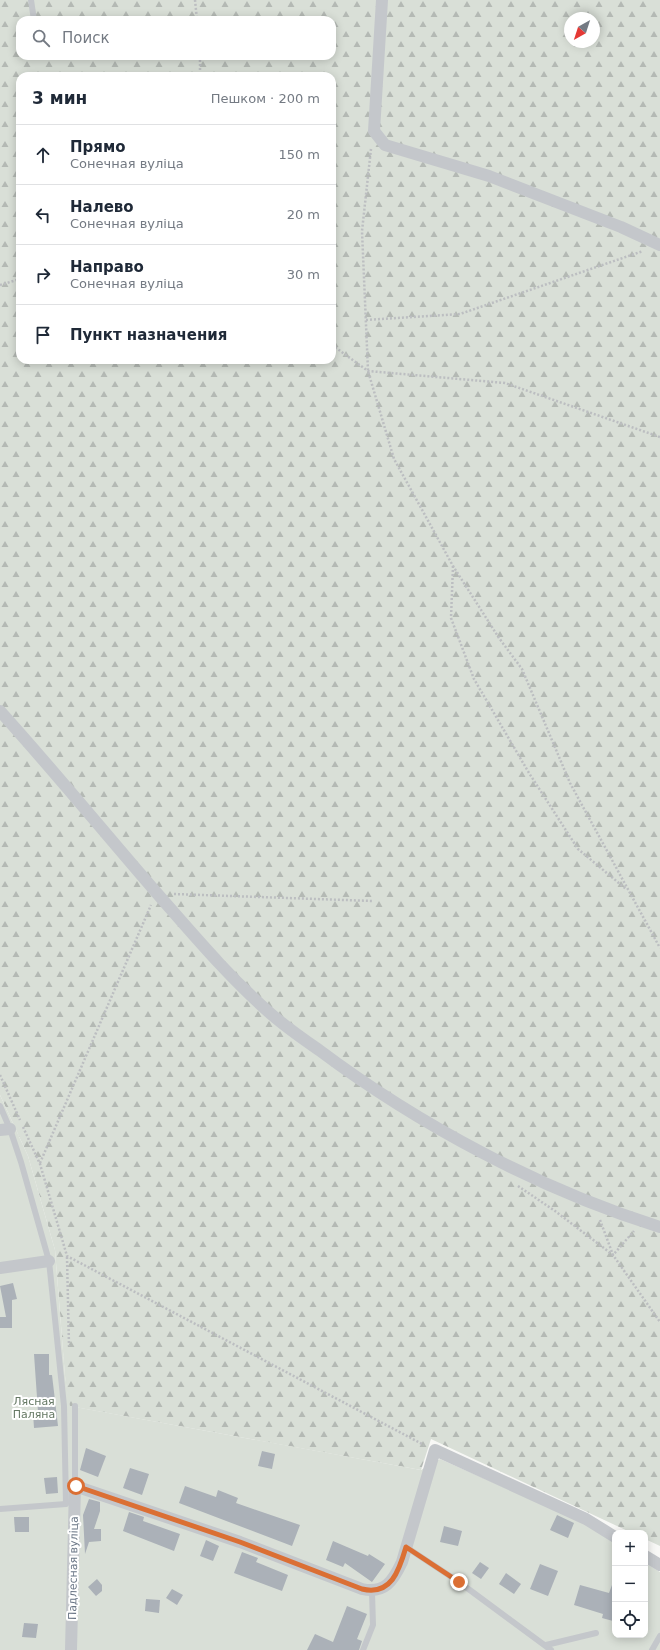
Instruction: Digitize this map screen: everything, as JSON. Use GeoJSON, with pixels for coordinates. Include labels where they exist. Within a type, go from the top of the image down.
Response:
{"type":"FeatureCollection","features":[{"type":"Feature","properties":{"kind":"street"},"geometry":{"type":"LineString","coordinates":[[382,0],[374,131],[385,145],[489,176],[621,227],[660,244]]}},
{"type":"Feature","properties":{"kind":"street"},"geometry":{"type":"LineString","coordinates":[[0,711],[61,779],[155,897],[217,962],[272,1015],[356,1078],[446,1133],[538,1180],[594,1204],[660,1227]]}},
{"type":"Feature","properties":{"kind":"street"},"geometry":{"type":"LineString","coordinates":[[0,1268],[49,1262]]}},
{"type":"Feature","properties":{"kind":"street"},"geometry":{"type":"LineString","coordinates":[[76,1486],[240,1542],[372,1592],[383,1588],[395,1577],[402,1562],[435,1450],[586,1519],[612,1535]]}},
{"type":"Feature","properties":{"kind":"street","name":"Падлесная вуліца"},"geometry":{"type":"LineString","coordinates":[[72,1650],[76,1486]]}},
{"type":"Feature","properties":{"kind":"street"},"geometry":{"type":"LineString","coordinates":[[648,1558],[660,1565]]}},
{"type":"Feature","properties":{"kind":"lane"},"geometry":{"type":"LineString","coordinates":[[31,0],[33,16]]}},
{"type":"Feature","properties":{"kind":"lane"},"geometry":{"type":"LineString","coordinates":[[0,1106],[5,1129],[49,1262],[64,1406],[66,1504],[0,1510]]}},
{"type":"Feature","properties":{"kind":"lane"},"geometry":{"type":"LineString","coordinates":[[75,1406],[76,1486]]}},
{"type":"Feature","properties":{"kind":"lane"},"geometry":{"type":"LineString","coordinates":[[406,1547],[459,1582],[551,1650]]}},
{"type":"Feature","properties":{"kind":"lane"},"geometry":{"type":"LineString","coordinates":[[363,1650],[373,1625],[372,1592]]}},
{"type":"Feature","properties":{"kind":"lane"},"geometry":{"type":"LineString","coordinates":[[546,1645],[596,1633]]}},
{"type":"Feature","properties":{"kind":"lane"},"geometry":{"type":"LineString","coordinates":[[652,1650],[660,1636]]}},
{"type":"Feature","properties":{"kind":"path"},"geometry":{"type":"LineString","coordinates":[[195,0],[197,16]]}},
{"type":"Feature","properties":{"kind":"path"},"geometry":{"type":"LineString","coordinates":[[200,60],[200,72]]}},
{"type":"Feature","properties":{"kind":"path"},"geometry":{"type":"LineString","coordinates":[[374,131],[362,232],[368,371],[394,459],[453,566],[499,638],[522,669],[570,783],[660,948]]}},
{"type":"Feature","properties":{"kind":"path"},"geometry":{"type":"LineString","coordinates":[[366,320],[460,314],[645,250]]}},
{"type":"Feature","properties":{"kind":"path"},"geometry":{"type":"LineString","coordinates":[[0,285],[16,280]]}},
{"type":"Feature","properties":{"kind":"path"},"geometry":{"type":"LineString","coordinates":[[336,347],[368,371],[504,383],[660,437]]}},
{"type":"Feature","properties":{"kind":"path"},"geometry":{"type":"LineString","coordinates":[[453,566],[450,618],[474,679],[529,773],[578,848],[628,891]]}},
{"type":"Feature","properties":{"kind":"path"},"geometry":{"type":"LineString","coordinates":[[69,1352],[67,1256],[40,1164],[155,897],[373,901]]}},
{"type":"Feature","properties":{"kind":"path"},"geometry":{"type":"LineString","coordinates":[[594,1204],[613,1255],[660,1322]]}},
{"type":"Feature","properties":{"kind":"path"},"geometry":{"type":"LineString","coordinates":[[67,1256],[435,1450]]}},
{"type":"Feature","properties":{"kind":"green space"},"geometry":{"type":"Polygon","coordinates":[[[0,0],[660,0],[660,1546],[648,1540],[648,1530],[626,1530],[431,1439],[421,1470],[69,1406],[65,1376],[55,1250],[28,1156],[0,1095],[0,0]]]}},
{"type":"Feature","properties":{"kind":"green space","name":"Лясная Паляна"},"geometry":{"type":"Polygon","coordinates":[[[0,1095],[28,1156],[55,1250],[65,1376],[70,1406],[421,1470],[440,1459],[582,1522],[612,1541],[612,1638],[648,1638],[648,1565],[660,1572],[660,1650],[0,1650],[0,1095]]]}},
{"type":"Feature","properties":{"kind":"building"},"geometry":{"type":"Polygon","coordinates":[[[13,1283],[17,1299],[12,1300],[12,1328],[0,1328],[0,1317],[6,1317],[0,1286],[13,1283]]]}},
{"type":"Feature","properties":{"kind":"building"},"geometry":{"type":"Polygon","coordinates":[[[34,1354],[49,1354],[49,1375],[52,1375],[58,1426],[34,1428],[33,1413],[38,1412],[34,1354]]]}},
{"type":"Feature","properties":{"kind":"building"},"geometry":{"type":"Polygon","coordinates":[[[86,1448],[106,1456],[98,1477],[80,1470],[86,1448]]]}},
{"type":"Feature","properties":{"kind":"building"},"geometry":{"type":"Polygon","coordinates":[[[262,1451],[275,1454],[272,1469],[258,1466],[262,1451]]]}},
{"type":"Feature","properties":{"kind":"building"},"geometry":{"type":"Polygon","coordinates":[[[130,1468],[149,1474],[142,1495],[123,1488],[130,1468]]]}},
{"type":"Feature","properties":{"kind":"building"},"geometry":{"type":"Polygon","coordinates":[[[57,1477],[58,1493],[46,1494],[44,1478],[57,1477]]]}},
{"type":"Feature","properties":{"kind":"building"},"geometry":{"type":"Polygon","coordinates":[[[185,1486],[216,1497],[218,1490],[238,1498],[236,1503],[300,1525],[292,1546],[179,1503],[185,1486]]]}},
{"type":"Feature","properties":{"kind":"building"},"geometry":{"type":"Polygon","coordinates":[[[89,1499],[100,1502],[100,1511],[94,1529],[101,1529],[101,1541],[89,1542],[85,1554],[83,1515],[89,1499]]]}},
{"type":"Feature","properties":{"kind":"building"},"geometry":{"type":"Polygon","coordinates":[[[129,1512],[144,1517],[143,1521],[180,1534],[174,1551],[123,1531],[129,1512]]]}},
{"type":"Feature","properties":{"kind":"building"},"geometry":{"type":"Polygon","coordinates":[[[557,1515],[574,1523],[568,1538],[550,1530],[557,1515]]]}},
{"type":"Feature","properties":{"kind":"building"},"geometry":{"type":"Polygon","coordinates":[[[14,1517],[29,1517],[29,1532],[15,1532],[14,1517]]]}},
{"type":"Feature","properties":{"kind":"building"},"geometry":{"type":"Polygon","coordinates":[[[444,1526],[462,1531],[458,1546],[440,1542],[444,1526]]]}},
{"type":"Feature","properties":{"kind":"building"},"geometry":{"type":"Polygon","coordinates":[[[206,1540],[219,1546],[213,1561],[200,1556],[206,1540]]]}},
{"type":"Feature","properties":{"kind":"building"},"geometry":{"type":"Polygon","coordinates":[[[333,1541],[368,1556],[369,1554],[385,1564],[372,1582],[345,1563],[343,1567],[326,1560],[333,1541]]]}},
{"type":"Feature","properties":{"kind":"building"},"geometry":{"type":"Polygon","coordinates":[[[242,1552],[258,1558],[256,1562],[288,1575],[282,1591],[234,1573],[242,1552]]]}},
{"type":"Feature","properties":{"kind":"building"},"geometry":{"type":"Polygon","coordinates":[[[480,1562],[489,1568],[481,1579],[472,1573],[480,1562]]]}},
{"type":"Feature","properties":{"kind":"building"},"geometry":{"type":"Polygon","coordinates":[[[540,1564],[558,1571],[548,1596],[530,1589],[540,1564]]]}},
{"type":"Feature","properties":{"kind":"building"},"geometry":{"type":"Polygon","coordinates":[[[506,1573],[521,1584],[514,1594],[499,1584],[506,1573]]]}},
{"type":"Feature","properties":{"kind":"building"},"geometry":{"type":"Polygon","coordinates":[[[97,1579],[102,1585],[102,1591],[96,1596],[88,1587],[97,1579]]]}},
{"type":"Feature","properties":{"kind":"building"},"geometry":{"type":"Polygon","coordinates":[[[580,1585],[609,1593],[612,1585],[612,1621],[602,1618],[603,1614],[574,1605],[580,1585]]]}},
{"type":"Feature","properties":{"kind":"building"},"geometry":{"type":"Polygon","coordinates":[[[172,1589],[183,1595],[177,1605],[166,1598],[172,1589]]]}},
{"type":"Feature","properties":{"kind":"building"},"geometry":{"type":"Polygon","coordinates":[[[146,1599],[160,1600],[159,1613],[145,1611],[146,1599]]]}},
{"type":"Feature","properties":{"kind":"building"},"geometry":{"type":"Polygon","coordinates":[[[347,1606],[367,1614],[357,1639],[362,1641],[359,1650],[307,1650],[315,1634],[333,1642],[347,1606]]]}},
{"type":"Feature","properties":{"kind":"building"},"geometry":{"type":"Polygon","coordinates":[[[24,1623],[38,1624],[36,1638],[22,1637],[24,1623]]]}},
{"type":"Feature","properties":{"kind":"route"},"geometry":{"type":"LineString","coordinates":[[76,1486],[240,1542],[372,1592],[383,1588],[395,1577],[402,1562],[406,1547],[459,1582]]}}]}
